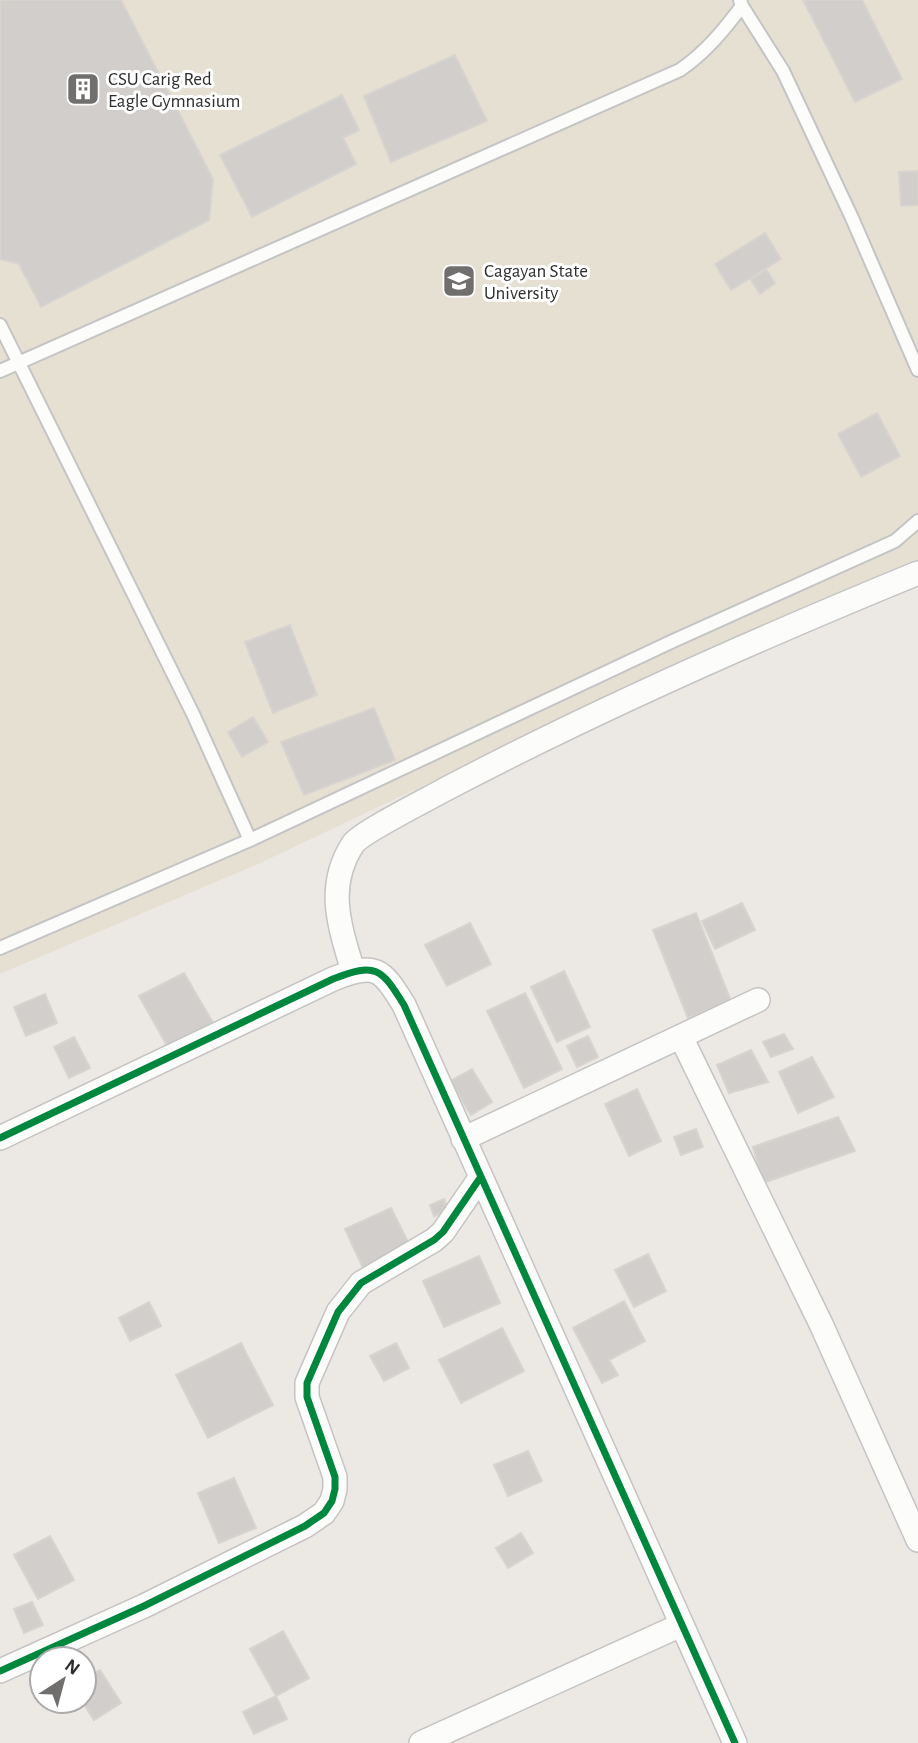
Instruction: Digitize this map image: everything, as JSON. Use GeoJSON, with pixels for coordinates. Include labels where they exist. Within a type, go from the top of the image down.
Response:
{"type":"FeatureCollection","features":[{"type":"Feature","properties":{"kind":"street"},"geometry":{"type":"LineString","coordinates":[[353,971],[338,920],[337,877],[355,842],[409,809],[521,750],[770,634],[918,573]]}},
{"type":"Feature","properties":{"kind":"street"},"geometry":{"type":"LineString","coordinates":[[0,1138],[353,971],[377,971],[388,979],[404,1005],[735,1743]]}},
{"type":"Feature","properties":{"kind":"street"},"geometry":{"type":"LineString","coordinates":[[463,1139],[758,1000]]}},
{"type":"Feature","properties":{"kind":"street"},"geometry":{"type":"LineString","coordinates":[[681,1037],[821,1324],[918,1540]]}},
{"type":"Feature","properties":{"kind":"street"},"geometry":{"type":"LineString","coordinates":[[0,1671],[144,1606],[324,1513],[332,1501],[335,1477],[311,1413],[307,1383],[338,1312],[361,1283],[443,1232],[480,1178]]}},
{"type":"Feature","properties":{"kind":"street"},"geometry":{"type":"LineString","coordinates":[[421,1743],[681,1625]]}},
{"type":"Feature","properties":{"kind":"lane"},"geometry":{"type":"LineString","coordinates":[[0,371],[680,70],[700,56],[718,37],[741,3],[783,71],[852,218],[918,370]]}},
{"type":"Feature","properties":{"kind":"lane"},"geometry":{"type":"LineString","coordinates":[[0,325],[193,715],[250,840]]}},
{"type":"Feature","properties":{"kind":"lane"},"geometry":{"type":"LineString","coordinates":[[0,948],[250,840],[673,641],[895,541],[918,521]]}},
{"type":"Feature","properties":{"kind":"shaded area","name":"Cagayan State University"},"geometry":{"type":"Polygon","coordinates":[[[0,0],[918,0],[918,561],[773,620],[258,864],[0,974],[0,0]]]}},
{"type":"Feature","properties":{"kind":"building","name":"CSU Carig Red Eagle Gymnasium"},"geometry":{"type":"Polygon","coordinates":[[[0,0],[121,0],[213,179],[209,220],[41,307],[19,264],[0,259],[0,0]]]}},
{"type":"Feature","properties":{"kind":"building"},"geometry":{"type":"Polygon","coordinates":[[[803,0],[862,0],[902,79],[855,102],[803,0]]]}},
{"type":"Feature","properties":{"kind":"building"},"geometry":{"type":"Polygon","coordinates":[[[455,55],[487,121],[391,162],[364,96],[455,55]]]}},
{"type":"Feature","properties":{"kind":"building"},"geometry":{"type":"Polygon","coordinates":[[[342,95],[359,130],[343,138],[356,164],[252,217],[220,155],[342,95]]]}},
{"type":"Feature","properties":{"kind":"building"},"geometry":{"type":"Polygon","coordinates":[[[918,171],[918,205],[901,206],[899,172],[918,171]]]}},
{"type":"Feature","properties":{"kind":"building"},"geometry":{"type":"Polygon","coordinates":[[[765,233],[781,259],[731,290],[715,264],[765,233]]]}},
{"type":"Feature","properties":{"kind":"building"},"geometry":{"type":"Polygon","coordinates":[[[766,269],[775,283],[760,294],[751,280],[766,269]]]}},
{"type":"Feature","properties":{"kind":"building"},"geometry":{"type":"Polygon","coordinates":[[[877,413],[900,456],[861,477],[838,434],[877,413]]]}},
{"type":"Feature","properties":{"kind":"building"},"geometry":{"type":"Polygon","coordinates":[[[290,625],[317,695],[273,713],[245,642],[290,625]]]}},
{"type":"Feature","properties":{"kind":"building"},"geometry":{"type":"Polygon","coordinates":[[[374,708],[395,760],[304,795],[281,742],[374,708]]]}},
{"type":"Feature","properties":{"kind":"building"},"geometry":{"type":"Polygon","coordinates":[[[253,717],[268,742],[242,757],[228,732],[253,717]]]}},
{"type":"Feature","properties":{"kind":"building"},"geometry":{"type":"Polygon","coordinates":[[[742,903],[755,930],[715,949],[702,921],[742,903]]]}},
{"type":"Feature","properties":{"kind":"building"},"geometry":{"type":"Polygon","coordinates":[[[696,913],[731,1001],[688,1018],[653,930],[696,913]]]}},
{"type":"Feature","properties":{"kind":"building"},"geometry":{"type":"Polygon","coordinates":[[[470,923],[491,964],[447,986],[425,945],[470,923]]]}},
{"type":"Feature","properties":{"kind":"building"},"geometry":{"type":"Polygon","coordinates":[[[564,971],[590,1027],[557,1042],[531,987],[564,971]]]}},
{"type":"Feature","properties":{"kind":"building"},"geometry":{"type":"Polygon","coordinates":[[[184,973],[216,1028],[169,1049],[139,996],[184,973]]]}},
{"type":"Feature","properties":{"kind":"building"},"geometry":{"type":"Polygon","coordinates":[[[525,993],[562,1069],[524,1088],[487,1011],[525,993]]]}},
{"type":"Feature","properties":{"kind":"building"},"geometry":{"type":"Polygon","coordinates":[[[45,994],[57,1023],[26,1036],[14,1007],[45,994]]]}},
{"type":"Feature","properties":{"kind":"building"},"geometry":{"type":"Polygon","coordinates":[[[784,1034],[793,1049],[771,1057],[763,1042],[784,1034]]]}},
{"type":"Feature","properties":{"kind":"building"},"geometry":{"type":"Polygon","coordinates":[[[588,1036],[598,1057],[577,1067],[567,1046],[588,1036]]]}},
{"type":"Feature","properties":{"kind":"building"},"geometry":{"type":"Polygon","coordinates":[[[74,1037],[90,1068],[69,1078],[54,1047],[74,1037]]]}},
{"type":"Feature","properties":{"kind":"building"},"geometry":{"type":"Polygon","coordinates":[[[751,1050],[768,1082],[729,1093],[717,1065],[751,1050]]]}},
{"type":"Feature","properties":{"kind":"building"},"geometry":{"type":"Polygon","coordinates":[[[812,1057],[834,1097],[798,1113],[779,1072],[812,1057]]]}},
{"type":"Feature","properties":{"kind":"building"},"geometry":{"type":"Polygon","coordinates":[[[472,1069],[492,1102],[471,1115],[450,1081],[472,1069]]]}},
{"type":"Feature","properties":{"kind":"building"},"geometry":{"type":"Polygon","coordinates":[[[637,1089],[661,1141],[629,1156],[605,1104],[637,1089]]]}},
{"type":"Feature","properties":{"kind":"building"},"geometry":{"type":"Polygon","coordinates":[[[838,1117],[855,1151],[763,1183],[753,1147],[838,1117]]]}},
{"type":"Feature","properties":{"kind":"building"},"geometry":{"type":"Polygon","coordinates":[[[696,1129],[703,1147],[681,1155],[674,1137],[696,1129]]]}},
{"type":"Feature","properties":{"kind":"building"},"geometry":{"type":"Polygon","coordinates":[[[444,1199],[449,1211],[434,1216],[430,1205],[444,1199]]]}},
{"type":"Feature","properties":{"kind":"building"},"geometry":{"type":"Polygon","coordinates":[[[391,1208],[411,1248],[364,1270],[345,1229],[391,1208]]]}},
{"type":"Feature","properties":{"kind":"building"},"geometry":{"type":"Polygon","coordinates":[[[648,1254],[666,1291],[634,1307],[615,1270],[648,1254]]]}},
{"type":"Feature","properties":{"kind":"building"},"geometry":{"type":"Polygon","coordinates":[[[479,1256],[500,1303],[444,1327],[423,1281],[479,1256]]]}},
{"type":"Feature","properties":{"kind":"building"},"geometry":{"type":"Polygon","coordinates":[[[624,1301],[645,1341],[609,1360],[618,1375],[602,1383],[573,1328],[624,1301]]]}},
{"type":"Feature","properties":{"kind":"building"},"geometry":{"type":"Polygon","coordinates":[[[149,1302],[161,1326],[130,1341],[119,1318],[149,1302]]]}},
{"type":"Feature","properties":{"kind":"building"},"geometry":{"type":"Polygon","coordinates":[[[502,1328],[524,1371],[461,1403],[439,1360],[502,1328]]]}},
{"type":"Feature","properties":{"kind":"building"},"geometry":{"type":"Polygon","coordinates":[[[241,1343],[273,1405],[208,1438],[176,1375],[241,1343]]]}},
{"type":"Feature","properties":{"kind":"building"},"geometry":{"type":"Polygon","coordinates":[[[396,1343],[409,1368],[384,1381],[370,1356],[396,1343]]]}},
{"type":"Feature","properties":{"kind":"building"},"geometry":{"type":"Polygon","coordinates":[[[528,1451],[542,1481],[508,1496],[494,1465],[528,1451]]]}},
{"type":"Feature","properties":{"kind":"building"},"geometry":{"type":"Polygon","coordinates":[[[234,1478],[256,1528],[219,1543],[198,1493],[234,1478]]]}},
{"type":"Feature","properties":{"kind":"building"},"geometry":{"type":"Polygon","coordinates":[[[521,1533],[533,1553],[508,1568],[496,1548],[521,1533]]]}},
{"type":"Feature","properties":{"kind":"building"},"geometry":{"type":"Polygon","coordinates":[[[50,1536],[74,1580],[38,1599],[14,1555],[50,1536]]]}},
{"type":"Feature","properties":{"kind":"building"},"geometry":{"type":"Polygon","coordinates":[[[32,1602],[43,1625],[24,1633],[14,1609],[32,1602]]]}},
{"type":"Feature","properties":{"kind":"building"},"geometry":{"type":"Polygon","coordinates":[[[283,1631],[309,1678],[276,1696],[250,1649],[283,1631]]]}},
{"type":"Feature","properties":{"kind":"building"},"geometry":{"type":"Polygon","coordinates":[[[100,1670],[121,1703],[94,1720],[91,1715],[98,1715],[100,1670]]]}},
{"type":"Feature","properties":{"kind":"building"},"geometry":{"type":"Polygon","coordinates":[[[276,1696],[287,1719],[254,1734],[243,1712],[276,1696]]]}},
{"type":"Feature","properties":{"kind":"cycle path"},"geometry":{"type":"LineString","coordinates":[[0,1138],[333,979],[368,970],[383,976],[404,1005],[735,1743]]}},
{"type":"Feature","properties":{"kind":"cycle path"},"geometry":{"type":"LineString","coordinates":[[0,1671],[144,1606],[305,1526],[324,1513],[332,1501],[335,1477],[307,1397],[307,1383],[338,1312],[361,1283],[443,1232],[480,1178]]}},
{"type":"Feature","properties":{"kind":"place","name":"CSU Carig Red Eagle Gymnasium"},"geometry":{"type":"Point","coordinates":[83,89]}},
{"type":"Feature","properties":{"kind":"place","name":"Cagayan State University"},"geometry":{"type":"Point","coordinates":[459,281]}}]}
